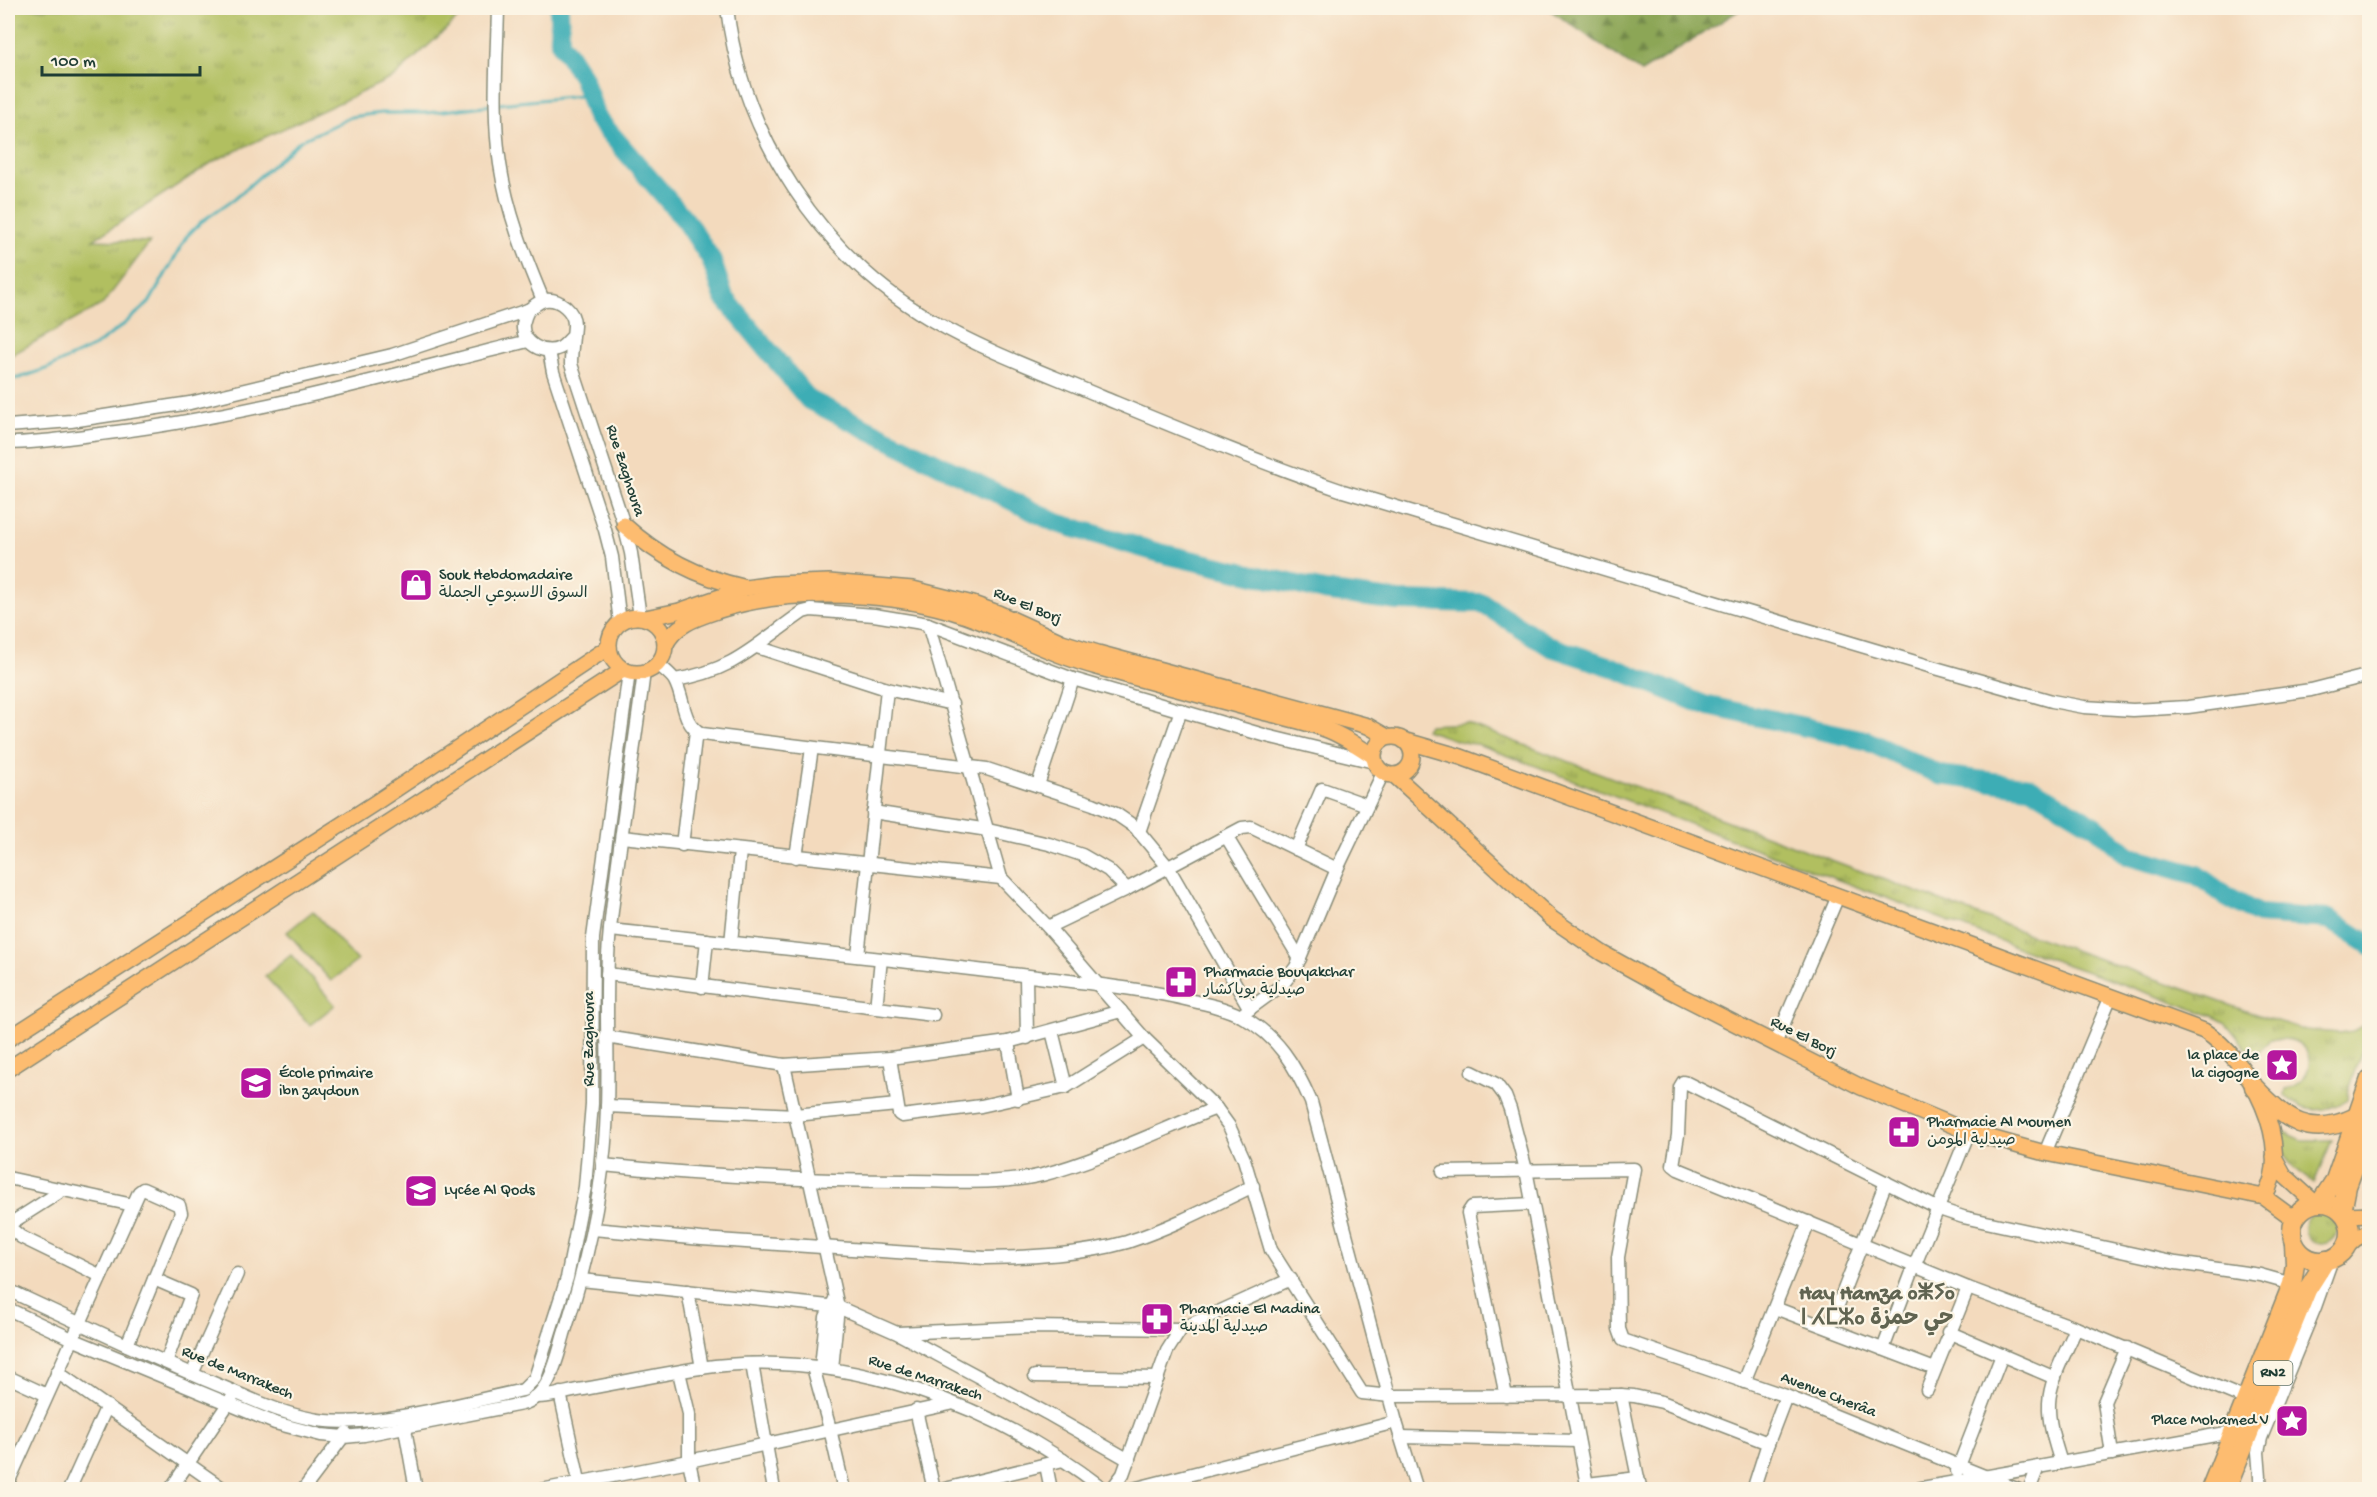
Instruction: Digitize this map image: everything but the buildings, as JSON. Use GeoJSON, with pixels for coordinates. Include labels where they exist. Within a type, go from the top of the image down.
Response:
{"type":"FeatureCollection","features":[{"type":"Feature","properties":{"kind":"highway","name":"RN2"},"geometry":{"type":"LineString","coordinates":[[2226,1490],[2307,1290],[2350,1235],[2344,1214],[2347,1186],[2364,1126],[2370,1079]]}},
{"type":"Feature","properties":{"kind":"highway"},"geometry":{"type":"LineString","coordinates":[[2254,1087],[2285,1117],[2302,1125],[2320,1128],[2339,1125],[2364,1126],[2370,1156]]}},
{"type":"Feature","properties":{"kind":"highway","name":"RN2"},"geometry":{"type":"LineString","coordinates":[[2210,1490],[2292,1284],[2295,1264],[2292,1228],[2294,1219],[2305,1207],[2317,1203],[2335,1180],[2364,1126]]}},
{"type":"Feature","properties":{"kind":"highway"},"geometry":{"type":"LineString","coordinates":[[2317,1203],[2332,1205],[2344,1214]]}},
{"type":"Feature","properties":{"kind":"highway"},"geometry":{"type":"LineString","coordinates":[[2294,1244],[2304,1256],[2318,1261],[2334,1256]]}},
{"type":"Feature","properties":{"kind":"main road"},"geometry":{"type":"LineString","coordinates":[[624,525],[660,554],[680,566],[723,583],[746,588]]}},
{"type":"Feature","properties":{"kind":"main road","name":"Rue El Borj"},"geometry":{"type":"LineString","coordinates":[[643,618],[679,611],[746,588],[774,584],[829,582],[933,593],[998,613],[1062,642],[1368,726],[1387,737]]}},
{"type":"Feature","properties":{"kind":"main road","name":"Rue El Borj"},"geometry":{"type":"LineString","coordinates":[[665,646],[676,629],[684,625],[710,614],[764,600],[823,595],[910,603],[967,617],[1052,653],[1095,667],[1325,729],[1381,766],[1552,919],[1641,976],[1775,1044],[1870,1091],[1970,1132],[2046,1153],[2264,1197]]}},
{"type":"Feature","properties":{"kind":"main road"},"geometry":{"type":"LineString","coordinates":[[8,1069],[388,821],[663,656],[665,646],[660,628],[643,618],[626,619],[620,622],[611,633],[609,647],[613,661],[639,670]]}},
{"type":"Feature","properties":{"kind":"main road"},"geometry":{"type":"LineString","coordinates":[[8,1039],[375,803],[609,647]]}},
{"type":"Feature","properties":{"kind":"main road"},"geometry":{"type":"LineString","coordinates":[[1406,741],[1412,752],[1410,765],[1406,770],[1381,766],[1377,744],[1387,737],[1394,736],[1461,757],[2204,1031],[2223,1045],[2254,1087],[2269,1121],[2274,1157],[2272,1178],[2264,1197],[2294,1219]]}},
{"type":"Feature","properties":{"kind":"main road"},"geometry":{"type":"LineString","coordinates":[[375,803],[388,821]]}},
{"type":"Feature","properties":{"kind":"main road"},"geometry":{"type":"LineString","coordinates":[[2274,1157],[2289,1180],[2317,1203]]}},
{"type":"Feature","properties":{"kind":"main road"},"geometry":{"type":"LineString","coordinates":[[2344,1214],[2370,1214]]}},
{"type":"Feature","properties":{"kind":"main road"},"geometry":{"type":"LineString","coordinates":[[2334,1256],[2355,1239],[2370,1231]]}},
{"type":"Feature","properties":{"kind":"street"},"geometry":{"type":"LineString","coordinates":[[8,426],[71,422],[190,403],[392,355],[528,310],[543,300],[509,204],[500,162],[497,100],[498,8]]}},
{"type":"Feature","properties":{"kind":"street"},"geometry":{"type":"LineString","coordinates":[[727,8],[738,66],[748,101],[763,134],[800,197],[846,253],[901,300],[948,329],[997,353],[1274,468],[2052,701],[2109,710],[2188,707],[2311,690],[2366,674]]}},
{"type":"Feature","properties":{"kind":"street","name":"Rue Zaghoura"},"geometry":{"type":"LineString","coordinates":[[543,300],[558,301],[569,310],[574,324],[571,338],[571,364],[624,525],[643,618]]}},
{"type":"Feature","properties":{"kind":"street"},"geometry":{"type":"LineString","coordinates":[[528,310],[523,326],[528,341],[538,349],[549,351],[562,347],[571,338]]}},
{"type":"Feature","properties":{"kind":"street"},"geometry":{"type":"LineString","coordinates":[[8,443],[166,426],[320,393],[528,341]]}},
{"type":"Feature","properties":{"kind":"street"},"geometry":{"type":"LineString","coordinates":[[549,351],[553,372],[605,530],[612,557],[620,622]]}},
{"type":"Feature","properties":{"kind":"street"},"geometry":{"type":"LineString","coordinates":[[610,930],[1097,984],[1245,1012],[1290,978],[1337,869],[1368,805],[1381,766],[1072,679],[928,624],[874,615],[811,610],[802,612],[739,659],[719,669],[675,680],[639,670]]}},
{"type":"Feature","properties":{"kind":"street"},"geometry":{"type":"LineString","coordinates":[[928,624],[1001,878],[1048,927],[1144,1038],[1216,1108],[1238,1142],[1253,1186],[1267,1240],[1362,1393],[1390,1396],[1621,1395],[1641,1397],[1662,1402],[1768,1443]]}},
{"type":"Feature","properties":{"kind":"street"},"geometry":{"type":"LineString","coordinates":[[757,646],[887,689],[952,704]]}},
{"type":"Feature","properties":{"kind":"street","name":"Rue Zaghoura"},"geometry":{"type":"LineString","coordinates":[[537,1397],[546,1384],[581,1280],[593,1229],[603,1165],[607,1106],[607,974],[610,930],[639,670]]}},
{"type":"Feature","properties":{"kind":"street","name":"Rue Zaghoura"},"geometry":{"type":"LineString","coordinates":[[523,1390],[535,1378],[567,1278],[585,1187],[592,1104],[593,938],[639,670]]}},
{"type":"Feature","properties":{"kind":"street"},"geometry":{"type":"LineString","coordinates":[[1038,785],[1072,679]]}},
{"type":"Feature","properties":{"kind":"street"},"geometry":{"type":"LineString","coordinates":[[675,680],[682,706],[692,727],[710,736],[987,769],[1116,814],[1139,832],[1168,867],[1245,1012],[1286,1053],[1299,1073],[1311,1102],[1396,1422],[1417,1490]]}},
{"type":"Feature","properties":{"kind":"street"},"geometry":{"type":"LineString","coordinates":[[858,956],[887,689]]}},
{"type":"Feature","properties":{"kind":"street"},"geometry":{"type":"LineString","coordinates":[[1139,832],[1181,710]]}},
{"type":"Feature","properties":{"kind":"street"},"geometry":{"type":"LineString","coordinates":[[682,845],[696,731]]}},
{"type":"Feature","properties":{"kind":"street"},"geometry":{"type":"LineString","coordinates":[[796,857],[812,748]]}},
{"type":"Feature","properties":{"kind":"street"},"geometry":{"type":"LineString","coordinates":[[1296,849],[1322,789],[1368,805]]}},
{"type":"Feature","properties":{"kind":"street"},"geometry":{"type":"LineString","coordinates":[[873,812],[988,830],[1049,844],[1082,855],[1108,870],[1127,889]]}},
{"type":"Feature","properties":{"kind":"street"},"geometry":{"type":"LineString","coordinates":[[1048,927],[1127,889],[1242,828],[1251,827],[1337,869]]}},
{"type":"Feature","properties":{"kind":"street"},"geometry":{"type":"LineString","coordinates":[[1226,836],[1300,959]]}},
{"type":"Feature","properties":{"kind":"street"},"geometry":{"type":"LineString","coordinates":[[622,837],[1001,878]]}},
{"type":"Feature","properties":{"kind":"street"},"geometry":{"type":"LineString","coordinates":[[730,943],[740,851]]}},
{"type":"Feature","properties":{"kind":"street"},"geometry":{"type":"LineString","coordinates":[[1775,1044],[1838,896]]}},
{"type":"Feature","properties":{"kind":"street"},"geometry":{"type":"LineString","coordinates":[[702,987],[707,940]]}},
{"type":"Feature","properties":{"kind":"street"},"geometry":{"type":"LineString","coordinates":[[876,1008],[881,959]]}},
{"type":"Feature","properties":{"kind":"street"},"geometry":{"type":"LineString","coordinates":[[607,974],[933,1015]]}},
{"type":"Feature","properties":{"kind":"street"},"geometry":{"type":"LineString","coordinates":[[1026,976],[1027,1038]]}},
{"type":"Feature","properties":{"kind":"street"},"geometry":{"type":"LineString","coordinates":[[2046,1153],[2111,996]]}},
{"type":"Feature","properties":{"kind":"street"},"geometry":{"type":"LineString","coordinates":[[606,1037],[784,1065],[890,1058],[1008,1042],[1121,1011]]}},
{"type":"Feature","properties":{"kind":"street"},"geometry":{"type":"LineString","coordinates":[[1052,1031],[1066,1087]]}},
{"type":"Feature","properties":{"kind":"street"},"geometry":{"type":"LineString","coordinates":[[890,1058],[897,1105],[899,1114],[902,1116],[1018,1099],[1066,1087],[1144,1038]]}},
{"type":"Feature","properties":{"kind":"street"},"geometry":{"type":"LineString","coordinates":[[1008,1042],[1018,1099]]}},
{"type":"Feature","properties":{"kind":"street"},"geometry":{"type":"LineString","coordinates":[[784,1065],[812,1181],[835,1304],[822,1368],[830,1429],[843,1490]]}},
{"type":"Feature","properties":{"kind":"street"},"geometry":{"type":"LineString","coordinates":[[1472,1072],[1496,1084],[1505,1096],[1510,1109],[1526,1170],[1587,1487],[1640,1484],[1621,1395]]}},
{"type":"Feature","properties":{"kind":"street"},"geometry":{"type":"LineString","coordinates":[[2246,1400],[2127,1348],[1914,1267],[1674,1167],[1680,1087],[1683,1082],[1687,1083],[1939,1209],[1972,1220],[2176,1263],[2260,1275],[2292,1284]]}},
{"type":"Feature","properties":{"kind":"street"},"geometry":{"type":"LineString","coordinates":[[607,1106],[795,1114],[897,1105]]}},
{"type":"Feature","properties":{"kind":"street"},"geometry":{"type":"LineString","coordinates":[[603,1165],[740,1178],[812,1181],[1004,1181],[1041,1175],[1076,1164],[1216,1108]]}},
{"type":"Feature","properties":{"kind":"street"},"geometry":{"type":"LineString","coordinates":[[1883,1349],[1970,1132]]}},
{"type":"Feature","properties":{"kind":"street","name":"Avenue Cherâa"},"geometry":{"type":"LineString","coordinates":[[1526,1170],[1634,1169],[1618,1257],[1619,1329],[1623,1340],[1786,1396],[2019,1490]]}},
{"type":"Feature","properties":{"kind":"street"},"geometry":{"type":"LineString","coordinates":[[1443,1172],[1526,1170]]}},
{"type":"Feature","properties":{"kind":"street"},"geometry":{"type":"LineString","coordinates":[[8,1178],[133,1205]]}},
{"type":"Feature","properties":{"kind":"street"},"geometry":{"type":"LineString","coordinates":[[1829,1328],[1886,1182]]}},
{"type":"Feature","properties":{"kind":"street"},"geometry":{"type":"LineString","coordinates":[[593,1229],[985,1258],[1024,1257],[1104,1248],[1128,1241],[1253,1186]]}},
{"type":"Feature","properties":{"kind":"street"},"geometry":{"type":"LineString","coordinates":[[8,1483],[11,1468],[47,1395],[133,1205],[143,1189],[179,1205],[181,1209],[127,1345]]}},
{"type":"Feature","properties":{"kind":"street"},"geometry":{"type":"LineString","coordinates":[[63,1190],[8,1225],[21,1237],[101,1276]]}},
{"type":"Feature","properties":{"kind":"street"},"geometry":{"type":"LineString","coordinates":[[1506,1396],[1468,1213],[1472,1208],[1532,1204]]}},
{"type":"Feature","properties":{"kind":"street"},"geometry":{"type":"LineString","coordinates":[[1744,1382],[1809,1222]]}},
{"type":"Feature","properties":{"kind":"street"},"geometry":{"type":"LineString","coordinates":[[2261,1490],[2258,1452],[2261,1438],[2334,1256]]}},
{"type":"Feature","properties":{"kind":"street"},"geometry":{"type":"LineString","coordinates":[[192,1374],[237,1274]]}},
{"type":"Feature","properties":{"kind":"street"},"geometry":{"type":"LineString","coordinates":[[154,1279],[192,1295],[165,1362]]}},
{"type":"Feature","properties":{"kind":"street"},"geometry":{"type":"LineString","coordinates":[[897,1333],[1031,1327],[1181,1329],[1291,1279]]}},
{"type":"Feature","properties":{"kind":"street"},"geometry":{"type":"LineString","coordinates":[[581,1280],[835,1304],[897,1333],[1129,1460]]}},
{"type":"Feature","properties":{"kind":"street"},"geometry":{"type":"LineString","coordinates":[[1927,1390],[1948,1332],[1968,1288]]}},
{"type":"Feature","properties":{"kind":"street","name":"Rue de Marrakech"},"geometry":{"type":"LineString","coordinates":[[8,1290],[192,1374],[280,1411],[303,1418],[352,1421],[403,1415],[523,1390]]}},
{"type":"Feature","properties":{"kind":"street"},"geometry":{"type":"LineString","coordinates":[[688,1291],[702,1368]]}},
{"type":"Feature","properties":{"kind":"street"},"geometry":{"type":"LineString","coordinates":[[1775,1308],[1935,1369]]}},
{"type":"Feature","properties":{"kind":"street","name":"Rue de Marrakech"},"geometry":{"type":"LineString","coordinates":[[8,1309],[72,1339],[297,1431],[344,1437],[405,1429],[522,1404],[537,1397],[702,1368],[752,1364],[822,1368],[892,1383],[952,1403],[1007,1427],[1063,1460],[1105,1490]]}},
{"type":"Feature","properties":{"kind":"street"},"geometry":{"type":"LineString","coordinates":[[2061,1463],[2049,1416],[2049,1400],[2055,1378],[2076,1328]]}},
{"type":"Feature","properties":{"kind":"street"},"geometry":{"type":"LineString","coordinates":[[1111,1490],[1123,1474],[1167,1352],[1181,1329]]}},
{"type":"Feature","properties":{"kind":"street"},"geometry":{"type":"LineString","coordinates":[[1948,1332],[2055,1378]]}},
{"type":"Feature","properties":{"kind":"street"},"geometry":{"type":"LineString","coordinates":[[2112,1454],[2104,1401],[2127,1348]]}},
{"type":"Feature","properties":{"kind":"street"},"geometry":{"type":"LineString","coordinates":[[1953,1482],[2002,1355]]}},
{"type":"Feature","properties":{"kind":"street"},"geometry":{"type":"LineString","coordinates":[[752,1364],[774,1490]]}},
{"type":"Feature","properties":{"kind":"street"},"geometry":{"type":"LineString","coordinates":[[57,1372],[225,1490]]}},
{"type":"Feature","properties":{"kind":"street"},"geometry":{"type":"LineString","coordinates":[[679,1372],[689,1414],[689,1461],[695,1490]]}},
{"type":"Feature","properties":{"kind":"street"},"geometry":{"type":"LineString","coordinates":[[1035,1376],[1158,1378]]}},
{"type":"Feature","properties":{"kind":"street"},"geometry":{"type":"LineString","coordinates":[[8,1377],[47,1395]]}},
{"type":"Feature","properties":{"kind":"street"},"geometry":{"type":"LineString","coordinates":[[523,1390],[537,1397]]}},
{"type":"Feature","properties":{"kind":"street"},"geometry":{"type":"LineString","coordinates":[[170,1490],[236,1392]]}},
{"type":"Feature","properties":{"kind":"street"},"geometry":{"type":"LineString","coordinates":[[560,1393],[580,1485]]}},
{"type":"Feature","properties":{"kind":"street"},"geometry":{"type":"LineString","coordinates":[[1753,1490],[1786,1396]]}},
{"type":"Feature","properties":{"kind":"street"},"geometry":{"type":"LineString","coordinates":[[541,1490],[580,1485],[952,1403]]}},
{"type":"Feature","properties":{"kind":"street"},"geometry":{"type":"LineString","coordinates":[[69,1490],[106,1406]]}},
{"type":"Feature","properties":{"kind":"street"},"geometry":{"type":"LineString","coordinates":[[916,1410],[934,1490]]}},
{"type":"Feature","properties":{"kind":"street"},"geometry":{"type":"LineString","coordinates":[[403,1415],[416,1490]]}},
{"type":"Feature","properties":{"kind":"street"},"geometry":{"type":"LineString","coordinates":[[303,1490],[344,1437],[352,1421]]}},
{"type":"Feature","properties":{"kind":"street"},"geometry":{"type":"LineString","coordinates":[[1129,1490],[1396,1422]]}},
{"type":"Feature","properties":{"kind":"street"},"geometry":{"type":"LineString","coordinates":[[1916,1489],[2232,1432]]}},
{"type":"Feature","properties":{"kind":"street"},"geometry":{"type":"LineString","coordinates":[[1401,1437],[1578,1441]]}},
{"type":"Feature","properties":{"kind":"street"},"geometry":{"type":"LineString","coordinates":[[941,1490],[1063,1460]]}},
{"type":"Feature","properties":{"kind":"street"},"geometry":{"type":"LineString","coordinates":[[1046,1465],[1051,1490]]}},
{"type":"Feature","properties":{"kind":"street"},"geometry":{"type":"LineString","coordinates":[[2029,1490],[2038,1467]]}},
{"type":"Feature","properties":{"kind":"green space"},"geometry":{"type":"Polygon","coordinates":[[[8,8],[469,8],[394,77],[214,161],[93,240],[150,242],[103,304],[8,357],[8,8]]]}},
{"type":"Feature","properties":{"kind":"green space"},"geometry":{"type":"Polygon","coordinates":[[[1547,8],[1743,8],[1641,72],[1547,8]]]}},
{"type":"Feature","properties":{"kind":"green space"},"geometry":{"type":"Polygon","coordinates":[[[1466,723],[2034,936],[2246,1011],[2306,1030],[2339,1033],[2353,1031],[2369,1022],[2369,1030],[2349,1087],[2348,1099],[2332,1107],[2315,1110],[2299,1106],[2285,1095],[2286,1089],[2301,1081],[2309,1067],[2307,1052],[2294,1041],[2270,1039],[2255,1059],[2226,1023],[2213,1016],[2022,949],[1477,744],[1425,730],[1428,725],[1466,723]]]}},
{"type":"Feature","properties":{"kind":"green space"},"geometry":{"type":"Polygon","coordinates":[[[313,911],[357,961],[331,981],[287,932],[313,911]]]}},
{"type":"Feature","properties":{"kind":"green space"},"geometry":{"type":"Polygon","coordinates":[[[291,955],[335,1005],[310,1025],[265,976],[291,955]]]}},
{"type":"Feature","properties":{"kind":"green space"},"geometry":{"type":"Polygon","coordinates":[[[2282,1131],[2302,1140],[2332,1140],[2314,1183],[2288,1161],[2282,1149],[2282,1131]]]}},
{"type":"Feature","properties":{"kind":"green space"},"geometry":{"type":"Polygon","coordinates":[[[2321,1212],[2332,1217],[2337,1228],[2332,1239],[2321,1244],[2310,1239],[2305,1228],[2310,1217],[2321,1212]]]}},
{"type":"Feature","properties":{"kind":"waterway"},"geometry":{"type":"LineString","coordinates":[[559,8],[560,42],[583,78],[596,117],[686,221],[711,259],[724,297],[809,400],[1057,523],[1160,553],[1324,591],[1398,601],[1482,603],[1551,647],[1612,667],[1704,705],[1865,740],[1940,775],[2030,787],[2095,826],[2129,856],[2197,875],[2226,896],[2258,914],[2329,919],[2370,945]]}},
{"type":"Feature","properties":{"kind":"waterway"},"geometry":{"type":"LineString","coordinates":[[498,104],[589,95]]}},
{"type":"Feature","properties":{"kind":"waterway"},"geometry":{"type":"LineString","coordinates":[[8,379],[19,378],[46,369],[95,346],[123,325],[149,303],[187,236],[201,222],[234,199],[300,141],[351,117],[381,113],[427,113],[492,105]]}},
{"type":"Feature","properties":{"kind":"place","name":"Souk Hebdomadaire السوق الاسبوعي الجملة"},"geometry":{"type":"Point","coordinates":[416,585]}},
{"type":"Feature","properties":{"kind":"place","name":"Pharmacie Bouyakchar صيدلية بوياكشار"},"geometry":{"type":"Point","coordinates":[1181,982]}},
{"type":"Feature","properties":{"kind":"place","name":"la place de la cigogne"},"geometry":{"type":"Point","coordinates":[2282,1065]}},
{"type":"Feature","properties":{"kind":"place","name":"École primaire ibn zaydoun"},"geometry":{"type":"Point","coordinates":[256,1083]}},
{"type":"Feature","properties":{"kind":"place","name":"Pharmacie Al Moumen صيدلية المومن"},"geometry":{"type":"Point","coordinates":[1904,1132]}},
{"type":"Feature","properties":{"kind":"place","name":"Lycée Al Qods"},"geometry":{"type":"Point","coordinates":[421,1191]}},
{"type":"Feature","properties":{"kind":"place","name":"Pharmacie El Madina صيدلية المدينة"},"geometry":{"type":"Point","coordinates":[1157,1319]}},
{"type":"Feature","properties":{"kind":"place","name":"Place Mohamed V"},"geometry":{"type":"Point","coordinates":[2292,1421]}},
{"type":"Feature","properties":{"kind":"district","name":"Hay Hamza ⴰⵥⵢⴰ ⵏ ⵃⵎⵣⴰ حي حمزة"},"geometry":{"type":"Point","coordinates":[1877,1308]}}]}
